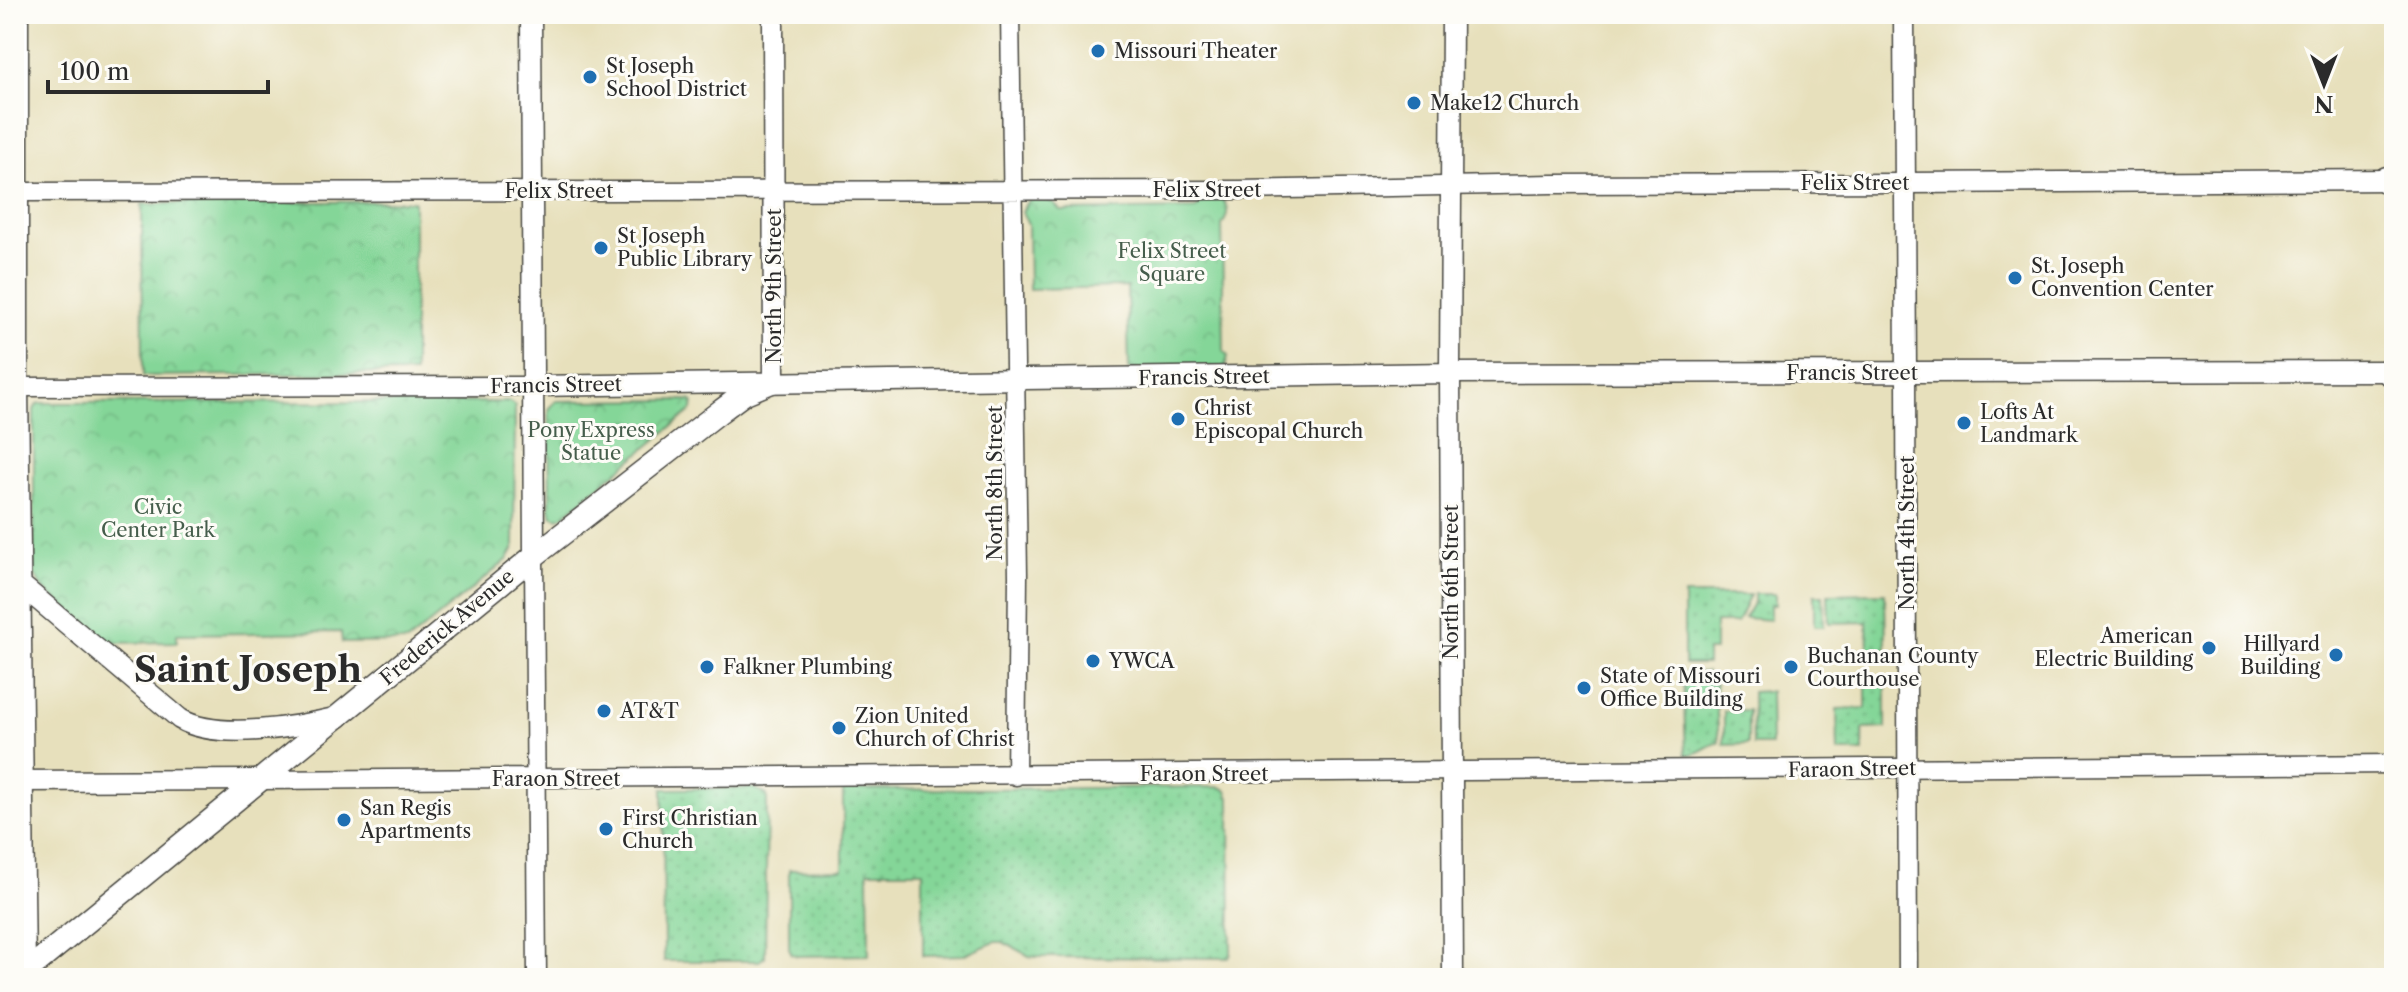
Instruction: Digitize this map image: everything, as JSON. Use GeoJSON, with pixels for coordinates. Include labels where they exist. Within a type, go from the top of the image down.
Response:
{"type":"FeatureCollection","features":[{"type":"Feature","properties":{"kind":"main road"},"geometry":{"type":"LineString","coordinates":[[531,14],[534,556]]}},
{"type":"Feature","properties":{"kind":"main road","name":"North 9th Street"},"geometry":{"type":"LineString","coordinates":[[773,14],[774,381]]}},
{"type":"Feature","properties":{"kind":"main road","name":"North 6th Street"},"geometry":{"type":"LineString","coordinates":[[1452,14],[1453,978]]}},
{"type":"Feature","properties":{"kind":"main road","name":"North 4th Street"},"geometry":{"type":"LineString","coordinates":[[1904,14],[1906,373]]}},
{"type":"Feature","properties":{"kind":"main road","name":"Felix Street"},"geometry":{"type":"LineString","coordinates":[[1904,183],[2392,181]]}},
{"type":"Feature","properties":{"kind":"main road","name":"Francis Street"},"geometry":{"type":"LineString","coordinates":[[533,386],[1450,373],[2392,370]]}},
{"type":"Feature","properties":{"kind":"main road","name":"Frederick Avenue"},"geometry":{"type":"LineString","coordinates":[[22,975],[534,556],[745,393],[774,381]]}},
{"type":"Feature","properties":{"kind":"main road"},"geometry":{"type":"LineString","coordinates":[[17,585],[180,719],[195,727],[282,729],[339,717]]}},
{"type":"Feature","properties":{"kind":"main road","name":"Faraon Street"},"geometry":{"type":"LineString","coordinates":[[19,781],[261,780]]}},
{"type":"Feature","properties":{"kind":"street"},"geometry":{"type":"LineString","coordinates":[[19,14],[16,387],[22,975]]}},
{"type":"Feature","properties":{"kind":"street","name":"North 8th Street"},"geometry":{"type":"LineString","coordinates":[[1010,14],[1016,378],[1016,776]]}},
{"type":"Feature","properties":{"kind":"street","name":"Felix Street"},"geometry":{"type":"LineString","coordinates":[[19,192],[1013,190],[1904,183]]}},
{"type":"Feature","properties":{"kind":"street","name":"North 4th Street"},"geometry":{"type":"LineString","coordinates":[[1906,373],[1908,978]]}},
{"type":"Feature","properties":{"kind":"street","name":"Francis Street"},"geometry":{"type":"LineString","coordinates":[[16,387],[533,386]]}},
{"type":"Feature","properties":{"kind":"street"},"geometry":{"type":"LineString","coordinates":[[534,556],[537,978]]}},
{"type":"Feature","properties":{"kind":"street","name":"Faraon Street"},"geometry":{"type":"LineString","coordinates":[[261,780],[2394,764]]}},
{"type":"Feature","properties":{"kind":"green space","name":"Felix Street Square"},"geometry":{"type":"Polygon","coordinates":[[[1033,198],[1052,202],[1061,211],[1195,209],[1207,198],[1221,198],[1227,211],[1222,225],[1224,351],[1228,356],[1225,367],[1129,370],[1127,287],[1029,289],[1028,225],[1022,212],[1026,203],[1033,198]]]}},
{"type":"Feature","properties":{"kind":"green space"},"geometry":{"type":"Polygon","coordinates":[[[414,201],[414,373],[143,376],[142,204],[414,201]]]}},
{"type":"Feature","properties":{"kind":"green space","name":"Pony Express Statue"},"geometry":{"type":"Polygon","coordinates":[[[691,400],[692,410],[563,516],[558,518],[552,515],[549,409],[556,401],[691,400]]]}},
{"type":"Feature","properties":{"kind":"green space","name":"Civic Center Park"},"geometry":{"type":"Polygon","coordinates":[[[510,402],[515,406],[514,548],[507,560],[407,642],[342,643],[341,632],[177,634],[177,642],[109,643],[42,588],[34,573],[34,410],[37,404],[510,402]]]}},
{"type":"Feature","properties":{"kind":"green space"},"geometry":{"type":"Polygon","coordinates":[[[1885,593],[1886,649],[1868,649],[1867,622],[1829,623],[1828,594],[1885,593]]]}},
{"type":"Feature","properties":{"kind":"green space"},"geometry":{"type":"Polygon","coordinates":[[[1754,594],[1775,594],[1775,605],[1770,605],[1770,620],[1744,618],[1754,602],[1754,594]]]}},
{"type":"Feature","properties":{"kind":"green space"},"geometry":{"type":"Polygon","coordinates":[[[1684,595],[1750,595],[1737,623],[1715,623],[1715,651],[1707,651],[1707,664],[1684,664],[1684,595]]]}},
{"type":"Feature","properties":{"kind":"green space"},"geometry":{"type":"Polygon","coordinates":[[[1814,595],[1823,595],[1824,626],[1814,626],[1814,595]]]}},
{"type":"Feature","properties":{"kind":"green space"},"geometry":{"type":"Polygon","coordinates":[[[1707,672],[1707,683],[1715,684],[1719,743],[1686,755],[1683,673],[1707,672]]]}},
{"type":"Feature","properties":{"kind":"green space"},"geometry":{"type":"Polygon","coordinates":[[[1866,683],[1886,683],[1886,728],[1863,729],[1863,752],[1838,752],[1837,709],[1866,708],[1866,683]]]}},
{"type":"Feature","properties":{"kind":"green space"},"geometry":{"type":"Polygon","coordinates":[[[1770,691],[1771,745],[1753,745],[1752,692],[1770,691]]]}},
{"type":"Feature","properties":{"kind":"green space"},"geometry":{"type":"Polygon","coordinates":[[[1748,710],[1748,744],[1724,745],[1724,711],[1748,710]]]}},
{"type":"Feature","properties":{"kind":"green space"},"geometry":{"type":"Polygon","coordinates":[[[1221,787],[1230,798],[1231,954],[1228,958],[1037,957],[1003,942],[995,942],[964,955],[923,956],[923,871],[868,871],[869,955],[798,956],[792,954],[789,948],[789,870],[843,869],[843,790],[1221,787]]]}},
{"type":"Feature","properties":{"kind":"green space"},"geometry":{"type":"Polygon","coordinates":[[[754,788],[767,795],[765,957],[759,961],[664,961],[663,789],[754,788]]]}},
{"type":"Feature","properties":{"kind":"place","name":"Missouri Theater"},"geometry":{"type":"Point","coordinates":[1098,51]}},
{"type":"Feature","properties":{"kind":"place","name":"St Joseph School District"},"geometry":{"type":"Point","coordinates":[590,77]}},
{"type":"Feature","properties":{"kind":"place","name":"Make12 Church"},"geometry":{"type":"Point","coordinates":[1414,103]}},
{"type":"Feature","properties":{"kind":"place","name":"St Joseph Public Library"},"geometry":{"type":"Point","coordinates":[601,248]}},
{"type":"Feature","properties":{"kind":"place","name":"St. Joseph Convention Center"},"geometry":{"type":"Point","coordinates":[2015,278]}},
{"type":"Feature","properties":{"kind":"place","name":"Christ Episcopal Church"},"geometry":{"type":"Point","coordinates":[1178,419]}},
{"type":"Feature","properties":{"kind":"place","name":"Lofts At Landmark"},"geometry":{"type":"Point","coordinates":[1964,423]}},
{"type":"Feature","properties":{"kind":"place","name":"American Electric Building"},"geometry":{"type":"Point","coordinates":[2209,648]}},
{"type":"Feature","properties":{"kind":"place","name":"Hillyard Building"},"geometry":{"type":"Point","coordinates":[2336,655]}},
{"type":"Feature","properties":{"kind":"place","name":"YWCA"},"geometry":{"type":"Point","coordinates":[1093,661]}},
{"type":"Feature","properties":{"kind":"place","name":"Falkner Plumbing"},"geometry":{"type":"Point","coordinates":[707,667]}},
{"type":"Feature","properties":{"kind":"place","name":"Buchanan County Courthouse"},"geometry":{"type":"Point","coordinates":[1791,667]}},
{"type":"Feature","properties":{"kind":"place","name":"State of Missouri Office Building"},"geometry":{"type":"Point","coordinates":[1584,688]}},
{"type":"Feature","properties":{"kind":"place","name":"AT&T"},"geometry":{"type":"Point","coordinates":[604,711]}},
{"type":"Feature","properties":{"kind":"place","name":"Zion United Church of Christ"},"geometry":{"type":"Point","coordinates":[839,728]}},
{"type":"Feature","properties":{"kind":"place","name":"San Regis Apartments"},"geometry":{"type":"Point","coordinates":[344,820]}},
{"type":"Feature","properties":{"kind":"place","name":"First Christian Church"},"geometry":{"type":"Point","coordinates":[606,829]}},
{"type":"Feature","properties":{"kind":"district","name":"Saint Joseph"},"geometry":{"type":"Point","coordinates":[248,669]}}]}
